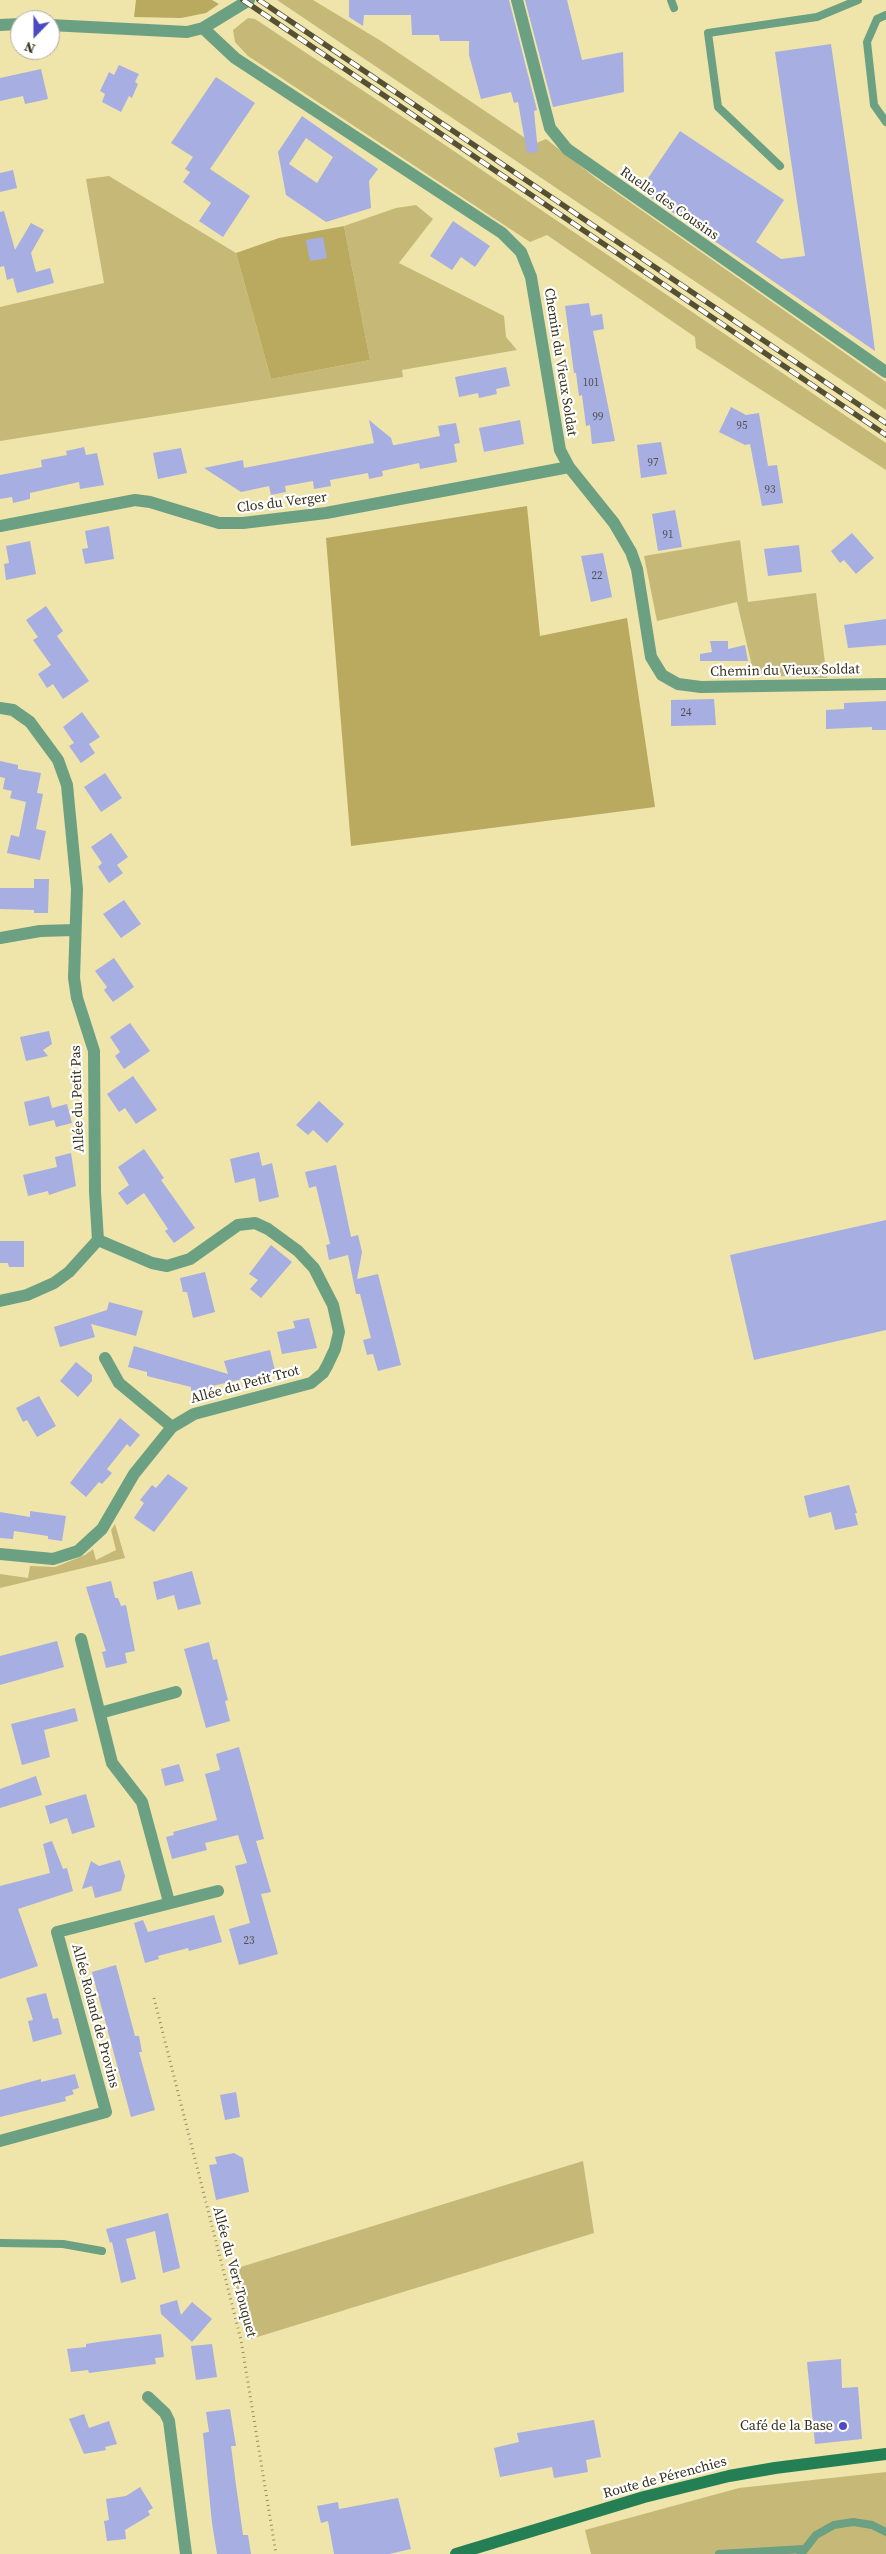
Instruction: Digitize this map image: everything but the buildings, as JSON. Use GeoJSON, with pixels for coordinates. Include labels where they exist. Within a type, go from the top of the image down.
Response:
{"type":"FeatureCollection","features":[{"type":"Feature","properties":{"kind":"main road","name":"Route de Pérenchies"},"geometry":{"type":"LineString","coordinates":[[456,2554],[644,2497],[729,2476],[775,2468],[886,2454]]}},
{"type":"Feature","properties":{"kind":"street"},"geometry":{"type":"LineString","coordinates":[[60,26],[180,33],[203,28],[249,0]]}},
{"type":"Feature","properties":{"kind":"street","name":"Ruelle des Cousins"},"geometry":{"type":"LineString","coordinates":[[517,0],[550,128],[567,149],[581,161],[886,372]]}},
{"type":"Feature","properties":{"kind":"street","name":"Chemin du Vieux Soldat"},"geometry":{"type":"LineString","coordinates":[[203,28],[235,58],[502,233],[516,245],[525,259],[531,277],[558,444],[568,467],[614,523],[631,552],[637,569],[651,657],[662,675],[678,684],[701,687],[886,684]]}},
{"type":"Feature","properties":{"kind":"street","name":"Clos du Verger"},"geometry":{"type":"LineString","coordinates":[[0,526],[135,500],[150,502],[220,522],[243,523],[326,513],[568,467]]}},
{"type":"Feature","properties":{"kind":"street","name":"Allée du Petit Pas"},"geometry":{"type":"LineString","coordinates":[[0,708],[13,710],[30,722],[58,760],[64,776],[77,890],[74,930],[75,989],[94,1052],[95,1192],[98,1240]]}},
{"type":"Feature","properties":{"kind":"street"},"geometry":{"type":"LineString","coordinates":[[0,938],[40,930],[74,930]]}},
{"type":"Feature","properties":{"kind":"street","name":"Allée du Petit Trot"},"geometry":{"type":"LineString","coordinates":[[0,1554],[53,1559],[84,1547],[102,1529],[134,1474],[172,1427],[194,1414],[295,1389],[317,1378],[327,1366],[338,1340],[338,1323],[333,1305],[320,1277],[307,1259],[268,1229],[255,1224],[238,1225],[190,1259],[167,1266],[152,1263],[98,1240]]}},
{"type":"Feature","properties":{"kind":"street"},"geometry":{"type":"LineString","coordinates":[[0,1301],[27,1295],[54,1283],[69,1272],[98,1240]]}},
{"type":"Feature","properties":{"kind":"street"},"geometry":{"type":"LineString","coordinates":[[105,1358],[119,1383],[172,1427]]}},
{"type":"Feature","properties":{"kind":"street"},"geometry":{"type":"LineString","coordinates":[[81,1639],[115,1768],[142,1802],[168,1902]]}},
{"type":"Feature","properties":{"kind":"street"},"geometry":{"type":"LineString","coordinates":[[100,1712],[176,1692]]}},
{"type":"Feature","properties":{"kind":"street","name":"Allée Roland de Provins"},"geometry":{"type":"LineString","coordinates":[[0,2141],[106,2112],[58,1932],[168,1902],[218,1891]]}},
{"type":"Feature","properties":{"kind":"street"},"geometry":{"type":"LineString","coordinates":[[148,2397],[165,2413],[169,2421],[186,2554]]}},
{"type":"Feature","properties":{"kind":"lane"},"geometry":{"type":"LineString","coordinates":[[671,0],[674,8]]}},
{"type":"Feature","properties":{"kind":"lane"},"geometry":{"type":"LineString","coordinates":[[780,166],[718,107],[708,34],[817,17],[858,0]]}},
{"type":"Feature","properties":{"kind":"lane"},"geometry":{"type":"LineString","coordinates":[[886,15],[877,19],[867,42],[874,105],[886,122]]}},
{"type":"Feature","properties":{"kind":"lane"},"geometry":{"type":"LineString","coordinates":[[0,2243],[63,2244],[102,2251]]}},
{"type":"Feature","properties":{"kind":"lane"},"geometry":{"type":"LineString","coordinates":[[720,2554],[802,2552],[816,2534],[834,2525],[853,2522],[872,2525],[886,2532]]}},
{"type":"Feature","properties":{"kind":"path","name":"Allée du Vert Touquet"},"geometry":{"type":"LineString","coordinates":[[154,1998],[200,2187],[241,2340],[276,2554]]}},
{"type":"Feature","properties":{"kind":"shaded area"},"geometry":{"type":"Polygon","coordinates":[[[136,0],[212,0],[219,4],[206,13],[181,18],[134,17],[136,0]]]}},
{"type":"Feature","properties":{"kind":"shaded area"},"geometry":{"type":"Polygon","coordinates":[[[277,0],[313,0],[381,41],[534,144],[546,139],[597,179],[886,382],[886,410],[277,0]]]}},
{"type":"Feature","properties":{"kind":"shaded area"},"geometry":{"type":"Polygon","coordinates":[[[248,18],[255,19],[442,143],[886,443],[886,470],[696,348],[695,337],[547,235],[530,242],[248,56],[235,42],[233,30],[248,18]]]}},
{"type":"Feature","properties":{"kind":"shaded area"},"geometry":{"type":"Polygon","coordinates":[[[109,176],[236,253],[271,379],[370,360],[344,226],[396,208],[416,205],[433,219],[399,263],[504,316],[506,337],[517,350],[402,370],[403,377],[0,441],[0,307],[104,283],[86,179],[109,176]]]}},
{"type":"Feature","properties":{"kind":"shaded area"},"geometry":{"type":"Polygon","coordinates":[[[344,226],[370,360],[271,379],[236,253],[279,238],[344,226]]]}},
{"type":"Feature","properties":{"kind":"shaded area"},"geometry":{"type":"Polygon","coordinates":[[[527,506],[540,636],[627,618],[655,807],[351,846],[326,538],[527,506]]]}},
{"type":"Feature","properties":{"kind":"shaded area"},"geometry":{"type":"Polygon","coordinates":[[[740,540],[748,602],[816,593],[827,678],[754,675],[737,602],[657,621],[644,556],[740,540]]]}},
{"type":"Feature","properties":{"kind":"shaded area"},"geometry":{"type":"Polygon","coordinates":[[[115,1524],[125,1558],[0,1588],[0,1574],[28,1578],[30,1566],[55,1567],[85,1555],[93,1549],[96,1560],[116,1550],[111,1530],[115,1524]]]}},
{"type":"Feature","properties":{"kind":"shaded area"},"geometry":{"type":"Polygon","coordinates":[[[583,2161],[594,2233],[251,2339],[231,2270],[583,2161]]]}},
{"type":"Feature","properties":{"kind":"shaded area"},"geometry":{"type":"Polygon","coordinates":[[[886,2472],[886,2554],[591,2554],[585,2530],[739,2488],[886,2472]]]}},
{"type":"Feature","properties":{"kind":"railway"},"geometry":{"type":"LineString","coordinates":[[243,0],[886,435]]}},
{"type":"Feature","properties":{"kind":"railway"},"geometry":{"type":"LineString","coordinates":[[259,0],[886,423]]}},
{"type":"Feature","properties":{"kind":"place","name":"Café de la Base"},"geometry":{"type":"Point","coordinates":[843,2426]}}]}
